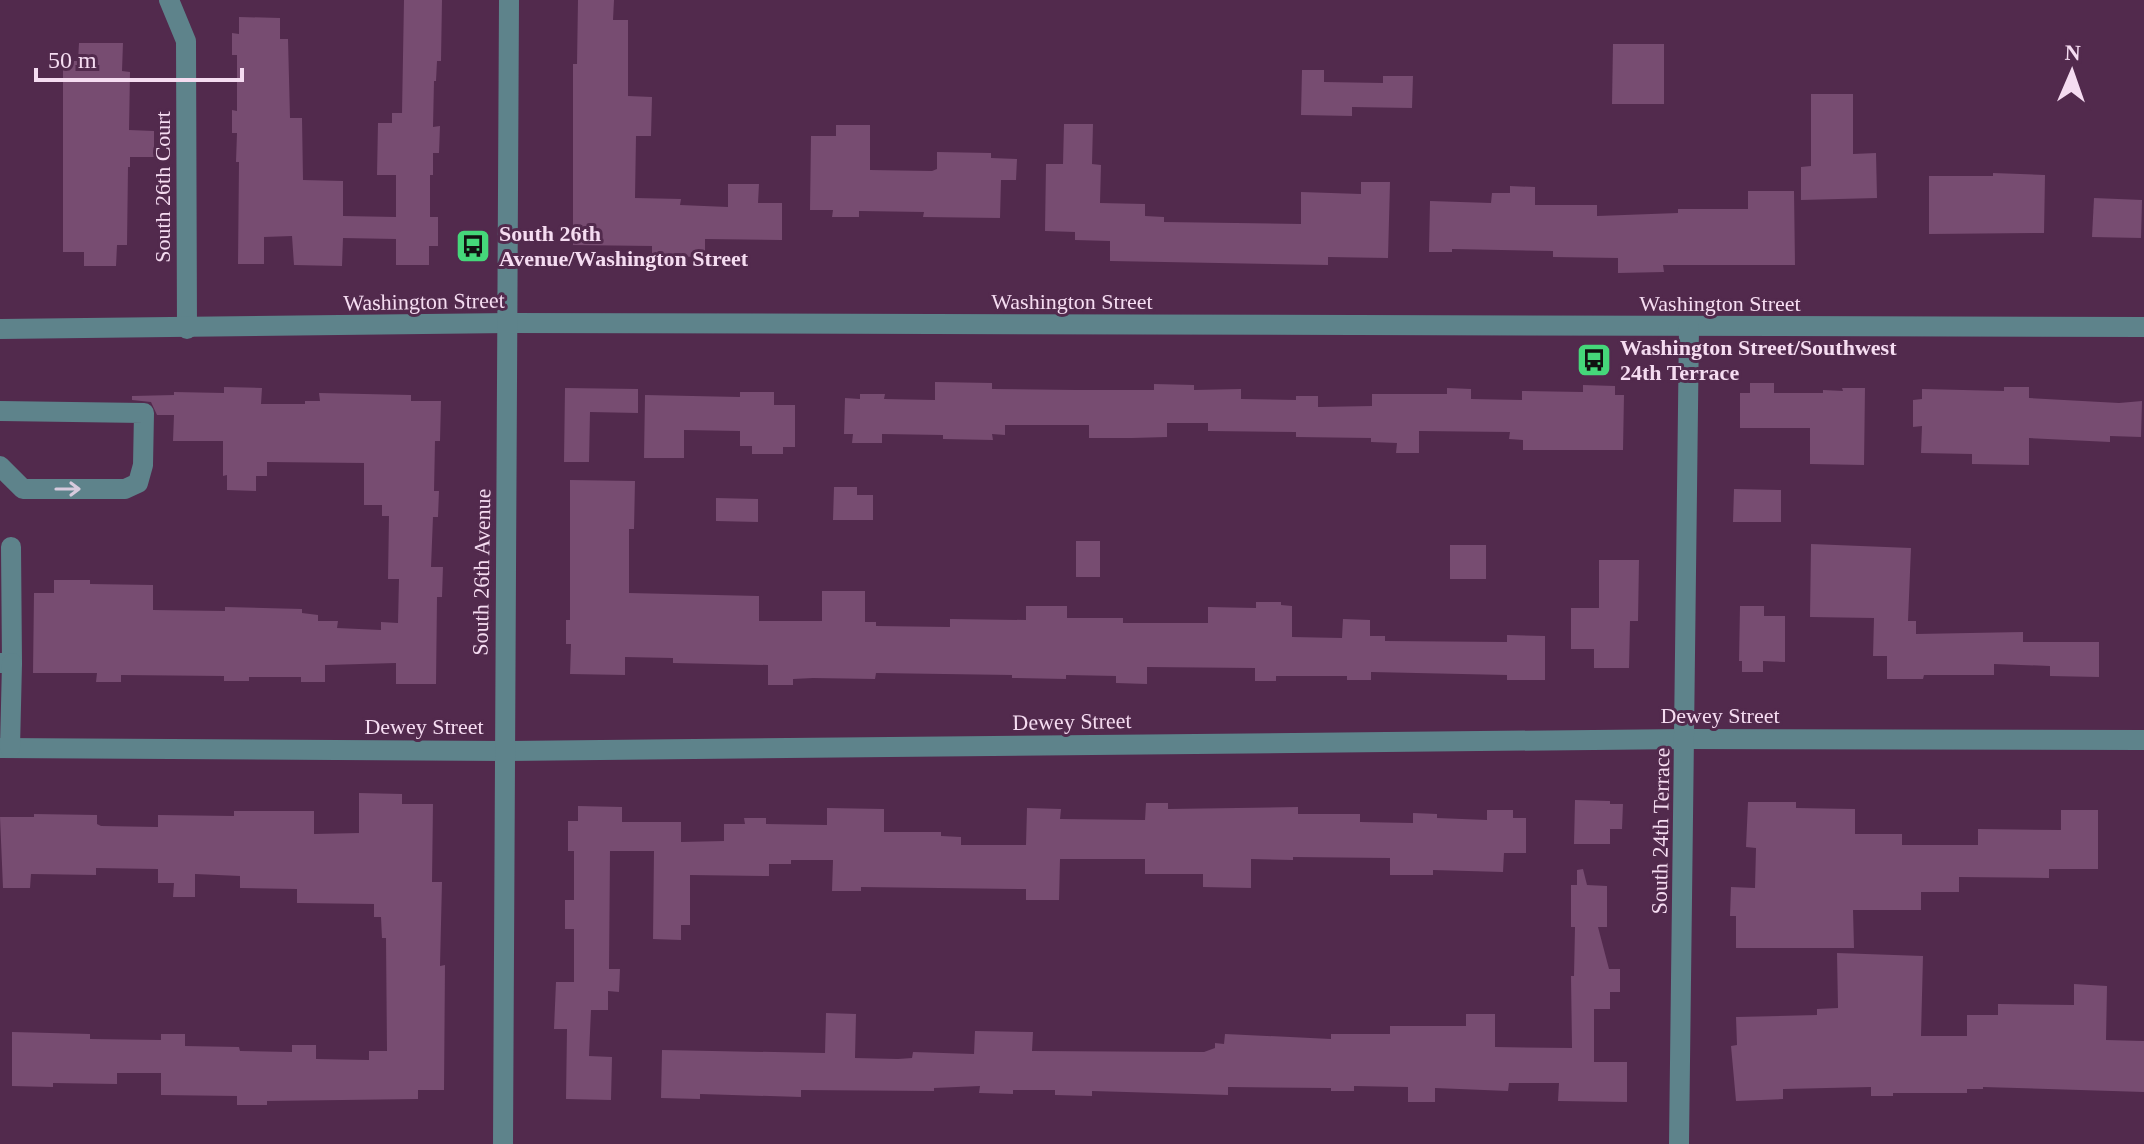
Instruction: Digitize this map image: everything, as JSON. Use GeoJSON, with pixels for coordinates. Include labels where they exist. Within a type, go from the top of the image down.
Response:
{"type":"FeatureCollection","features":[{"type":"Feature","properties":{"kind":"street","name":"South 26th Court"},"geometry":{"type":"LineString","coordinates":[[169,0],[186,41],[187,329]]}},
{"type":"Feature","properties":{"kind":"street","name":"South 26th Avenue"},"geometry":{"type":"LineString","coordinates":[[503,1144],[509,0]]}},
{"type":"Feature","properties":{"kind":"street","name":"Washington Street"},"geometry":{"type":"LineString","coordinates":[[0,330],[509,323],[2144,327]]}},
{"type":"Feature","properties":{"kind":"street","name":"South 24th Terrace"},"geometry":{"type":"LineString","coordinates":[[1679,1144],[1689,327]]}},
{"type":"Feature","properties":{"kind":"street"},"geometry":{"type":"LineString","coordinates":[[0,411],[144,413],[143,465],[138,483],[125,489],[23,489],[0,466]]}},
{"type":"Feature","properties":{"kind":"street"},"geometry":{"type":"LineString","coordinates":[[5,748],[11,547]]}},
{"type":"Feature","properties":{"kind":"street","name":"Dewey Street"},"geometry":{"type":"LineString","coordinates":[[5,748],[503,751],[1686,739],[2144,740]]}},
{"type":"Feature","properties":{"kind":"building"},"geometry":{"type":"Polygon","coordinates":[[[404,0],[442,0],[441,61],[437,61],[434,81],[433,127],[440,126],[439,153],[433,153],[433,175],[430,175],[430,217],[438,217],[438,246],[429,246],[429,265],[396,265],[396,239],[343,238],[342,266],[294,265],[292,236],[264,237],[264,264],[238,264],[239,162],[236,162],[237,133],[232,133],[232,110],[237,111],[237,55],[232,55],[232,33],[239,34],[239,17],[280,18],[280,39],[288,39],[290,118],[302,118],[303,180],[343,181],[343,216],[396,217],[396,175],[377,175],[378,123],[392,123],[392,113],[402,113],[404,0]]]}},
{"type":"Feature","properties":{"kind":"building"},"geometry":{"type":"Polygon","coordinates":[[[578,0],[614,0],[613,20],[628,20],[628,96],[652,97],[651,136],[636,136],[635,198],[681,199],[680,205],[728,207],[728,184],[759,184],[758,203],[782,203],[782,240],[705,239],[705,257],[652,256],[652,246],[573,245],[573,64],[577,64],[578,0]]]}},
{"type":"Feature","properties":{"kind":"building"},"geometry":{"type":"Polygon","coordinates":[[[79,43],[123,43],[122,71],[130,72],[129,130],[154,131],[154,157],[130,157],[127,245],[117,245],[116,266],[84,266],[84,252],[63,252],[63,61],[78,61],[79,43]]]}},
{"type":"Feature","properties":{"kind":"building"},"geometry":{"type":"Polygon","coordinates":[[[1613,44],[1664,44],[1664,104],[1612,104],[1613,44]]]}},
{"type":"Feature","properties":{"kind":"building"},"geometry":{"type":"Polygon","coordinates":[[[1302,70],[1324,70],[1324,82],[1383,83],[1383,76],[1413,76],[1412,108],[1352,107],[1352,116],[1301,115],[1302,70]]]}},
{"type":"Feature","properties":{"kind":"building"},"geometry":{"type":"Polygon","coordinates":[[[1811,94],[1853,94],[1853,154],[1876,153],[1877,198],[1801,200],[1801,167],[1811,166],[1811,94]]]}},
{"type":"Feature","properties":{"kind":"building"},"geometry":{"type":"Polygon","coordinates":[[[1064,124],[1093,124],[1092,164],[1101,165],[1100,203],[1145,204],[1145,216],[1164,217],[1164,222],[1301,224],[1301,192],[1361,194],[1361,182],[1390,182],[1388,258],[1328,257],[1328,265],[1110,261],[1110,241],[1075,240],[1075,232],[1045,231],[1046,164],[1063,164],[1064,124]]]}},
{"type":"Feature","properties":{"kind":"building"},"geometry":{"type":"Polygon","coordinates":[[[836,125],[870,125],[870,170],[932,171],[937,169],[937,152],[991,153],[991,158],[1017,159],[1016,180],[1001,180],[1000,218],[923,217],[924,212],[859,211],[859,217],[832,217],[833,210],[810,210],[811,136],[836,136],[836,125]]]}},
{"type":"Feature","properties":{"kind":"building"},"geometry":{"type":"Polygon","coordinates":[[[1993,173],[2045,175],[2044,233],[1929,234],[1929,176],[1993,176],[1993,173]]]}},
{"type":"Feature","properties":{"kind":"building"},"geometry":{"type":"Polygon","coordinates":[[[1510,186],[1535,187],[1535,205],[1597,205],[1597,216],[1678,213],[1678,209],[1748,209],[1748,191],[1794,191],[1795,265],[1663,265],[1664,272],[1618,273],[1618,258],[1553,257],[1553,251],[1452,249],[1452,252],[1429,252],[1430,201],[1491,203],[1492,193],[1510,193],[1510,186]]]}},
{"type":"Feature","properties":{"kind":"building"},"geometry":{"type":"Polygon","coordinates":[[[2094,198],[2142,200],[2141,238],[2092,237],[2094,198]]]}},
{"type":"Feature","properties":{"kind":"building"},"geometry":{"type":"Polygon","coordinates":[[[935,382],[992,383],[992,389],[1076,390],[1154,390],[1154,384],[1194,385],[1194,390],[1241,389],[1241,399],[1296,400],[1296,396],[1318,396],[1318,407],[1372,406],[1372,394],[1447,394],[1447,388],[1471,389],[1471,399],[1522,400],[1522,391],[1583,392],[1583,385],[1615,386],[1615,395],[1624,395],[1623,450],[1523,450],[1523,440],[1509,439],[1510,432],[1419,431],[1419,453],[1396,453],[1397,443],[1371,442],[1371,438],[1296,437],[1296,432],[1208,431],[1208,423],[1167,423],[1167,437],[1089,438],[1089,425],[1005,425],[1005,435],[992,434],[993,440],[882,434],[882,443],[852,443],[853,434],[844,434],[845,398],[860,399],[860,394],[885,394],[884,399],[935,400],[935,382]]]}},
{"type":"Feature","properties":{"kind":"building"},"geometry":{"type":"Polygon","coordinates":[[[1750,383],[1774,383],[1774,393],[1823,393],[1823,390],[1865,388],[1864,465],[1810,464],[1810,428],[1740,428],[1740,393],[1750,393],[1750,383]]]}},
{"type":"Feature","properties":{"kind":"building"},"geometry":{"type":"Polygon","coordinates":[[[224,387],[262,388],[261,404],[305,404],[305,401],[320,401],[319,393],[411,395],[411,401],[441,401],[440,441],[435,441],[434,491],[439,491],[438,517],[433,517],[431,567],[443,567],[442,597],[437,597],[436,684],[396,684],[396,663],[325,665],[325,682],[301,682],[301,677],[249,677],[249,681],[224,681],[224,676],[121,675],[121,682],[96,682],[97,673],[33,673],[34,593],[54,593],[54,580],[153,585],[153,610],[225,611],[225,607],[302,609],[302,613],[318,615],[318,621],[338,621],[337,628],[381,630],[381,622],[398,623],[399,579],[388,579],[389,516],[382,516],[382,505],[364,505],[364,463],[267,462],[267,476],[256,476],[256,491],[227,490],[227,475],[223,476],[223,441],[173,441],[174,415],[157,415],[151,402],[132,400],[132,396],[174,395],[174,392],[224,393],[224,387]]]}},
{"type":"Feature","properties":{"kind":"building"},"geometry":{"type":"Polygon","coordinates":[[[2004,387],[2029,387],[2029,398],[2119,403],[2142,401],[2141,437],[2110,436],[2110,442],[2029,438],[2029,465],[1972,464],[1972,454],[1921,453],[1922,426],[1913,427],[1913,400],[1922,399],[1922,389],[2004,391],[2004,387]]]}},
{"type":"Feature","properties":{"kind":"building"},"geometry":{"type":"Polygon","coordinates":[[[565,388],[638,389],[638,413],[590,412],[589,462],[564,462],[565,388]]]}},
{"type":"Feature","properties":{"kind":"building"},"geometry":{"type":"Polygon","coordinates":[[[740,392],[774,392],[774,405],[795,405],[795,447],[783,447],[783,454],[752,454],[752,446],[740,446],[740,431],[684,430],[684,458],[644,458],[645,395],[740,397],[740,392]]]}},
{"type":"Feature","properties":{"kind":"building"},"geometry":{"type":"Polygon","coordinates":[[[570,480],[635,481],[634,529],[629,529],[629,593],[759,596],[759,621],[822,621],[822,591],[865,591],[865,622],[876,622],[876,626],[950,627],[950,619],[1026,620],[1026,606],[1067,606],[1067,618],[1123,618],[1123,623],[1208,623],[1208,607],[1256,608],[1256,602],[1281,602],[1281,605],[1292,606],[1292,637],[1342,638],[1343,619],[1370,620],[1370,636],[1385,636],[1385,641],[1507,642],[1507,635],[1545,636],[1545,680],[1507,680],[1507,675],[1371,672],[1371,680],[1347,680],[1347,676],[1276,676],[1276,681],[1255,681],[1255,668],[1147,667],[1147,684],[1116,683],[1116,676],[1066,675],[1066,679],[876,673],[875,679],[793,679],[793,685],[768,685],[768,665],[673,663],[673,658],[625,657],[625,675],[570,674],[571,644],[566,644],[566,620],[570,620],[570,480]]]}},
{"type":"Feature","properties":{"kind":"building"},"geometry":{"type":"Polygon","coordinates":[[[834,487],[857,487],[857,495],[873,495],[873,520],[833,520],[834,487]]]}},
{"type":"Feature","properties":{"kind":"building"},"geometry":{"type":"Polygon","coordinates":[[[1734,489],[1781,490],[1781,522],[1733,522],[1734,489]]]}},
{"type":"Feature","properties":{"kind":"building"},"geometry":{"type":"Polygon","coordinates":[[[716,498],[758,499],[758,522],[716,521],[716,498]]]}},
{"type":"Feature","properties":{"kind":"building"},"geometry":{"type":"Polygon","coordinates":[[[1076,541],[1100,541],[1100,577],[1076,577],[1076,541]]]}},
{"type":"Feature","properties":{"kind":"building"},"geometry":{"type":"Polygon","coordinates":[[[1811,544],[1911,548],[1908,621],[1916,621],[1916,634],[2023,632],[2023,642],[2099,642],[2099,677],[2050,676],[2050,666],[1994,664],[1994,675],[1924,675],[1923,679],[1887,679],[1887,656],[1873,656],[1874,618],[1810,617],[1811,544]]]}},
{"type":"Feature","properties":{"kind":"building"},"geometry":{"type":"Polygon","coordinates":[[[1450,545],[1486,545],[1486,579],[1450,579],[1450,545]]]}},
{"type":"Feature","properties":{"kind":"building"},"geometry":{"type":"Polygon","coordinates":[[[1599,560],[1639,560],[1638,621],[1630,621],[1629,668],[1594,668],[1594,649],[1571,649],[1571,608],[1599,608],[1599,560]]]}},
{"type":"Feature","properties":{"kind":"building"},"geometry":{"type":"Polygon","coordinates":[[[1740,606],[1764,606],[1764,616],[1785,616],[1785,662],[1763,661],[1763,672],[1742,672],[1742,661],[1739,661],[1740,606]]]}},
{"type":"Feature","properties":{"kind":"building"},"geometry":{"type":"Polygon","coordinates":[[[359,793],[402,794],[402,804],[433,804],[432,882],[442,882],[440,966],[445,965],[444,1090],[418,1090],[418,1099],[267,1101],[267,1105],[237,1105],[237,1096],[161,1095],[161,1073],[117,1073],[117,1084],[12,1086],[12,1032],[90,1034],[90,1039],[161,1040],[161,1034],[185,1034],[185,1046],[239,1047],[240,1051],[292,1052],[292,1045],[316,1045],[316,1059],[369,1060],[369,1051],[387,1051],[386,938],[382,938],[381,917],[374,917],[374,904],[297,903],[297,889],[240,888],[240,876],[195,874],[195,897],[173,897],[174,883],[158,883],[158,869],[96,868],[96,875],[31,874],[30,888],[3,888],[0,817],[97,815],[97,824],[101,826],[158,827],[158,815],[234,816],[234,811],[314,811],[314,834],[359,833],[359,793]]]}},
{"type":"Feature","properties":{"kind":"building"},"geometry":{"type":"Polygon","coordinates":[[[1575,800],[1623,804],[1622,829],[1610,829],[1610,844],[1574,844],[1575,800]]]}},
{"type":"Feature","properties":{"kind":"building"},"geometry":{"type":"Polygon","coordinates":[[[1748,802],[1796,802],[1796,808],[1855,809],[1855,834],[1902,834],[1902,845],[1978,845],[1978,829],[2061,830],[2061,810],[2098,810],[2098,869],[2049,869],[2049,878],[1959,877],[1959,892],[1921,892],[1921,910],[1853,910],[1854,948],[1736,948],[1736,916],[1730,916],[1731,887],[1755,888],[1756,848],[1746,847],[1748,802]]]}},
{"type":"Feature","properties":{"kind":"building"},"geometry":{"type":"Polygon","coordinates":[[[1146,803],[1168,803],[1168,809],[1298,807],[1298,814],[1360,814],[1360,822],[1413,823],[1413,813],[1437,814],[1437,818],[1487,820],[1487,810],[1513,810],[1513,818],[1526,818],[1526,853],[1504,853],[1503,872],[1433,870],[1433,875],[1390,875],[1390,858],[1251,859],[1251,888],[1203,887],[1203,874],[1145,874],[1145,859],[1060,859],[1059,900],[1026,900],[1026,889],[861,887],[861,891],[832,891],[833,860],[791,860],[791,864],[769,864],[769,876],[690,875],[690,925],[681,925],[681,940],[653,939],[654,851],[610,851],[609,969],[620,969],[619,992],[608,991],[608,1010],[591,1010],[589,1056],[612,1057],[611,1100],[566,1099],[567,1029],[554,1029],[556,982],[574,982],[574,929],[565,929],[565,900],[574,900],[574,851],[568,851],[568,821],[578,821],[578,806],[622,807],[622,822],[681,822],[681,842],[724,841],[724,824],[745,824],[744,818],[766,818],[766,824],[827,825],[827,808],[884,809],[884,832],[941,832],[941,836],[961,837],[961,845],[1026,845],[1027,808],[1061,809],[1060,819],[1145,820],[1146,803]]]}},
{"type":"Feature","properties":{"kind":"building"},"geometry":{"type":"Polygon","coordinates":[[[1583,869],[1587,885],[1607,886],[1607,927],[1598,927],[1609,969],[1620,969],[1620,992],[1610,992],[1610,1009],[1594,1009],[1594,1062],[1627,1062],[1627,1102],[1558,1101],[1559,1083],[1509,1083],[1508,1091],[1435,1088],[1435,1102],[1408,1102],[1408,1087],[1354,1086],[1354,1091],[1228,1087],[1228,1095],[1092,1091],[1092,1096],[1055,1095],[1055,1090],[979,1093],[980,1086],[934,1088],[934,1091],[801,1090],[801,1097],[700,1094],[700,1099],[661,1098],[662,1050],[825,1053],[826,1013],[856,1014],[855,1058],[912,1058],[913,1052],[974,1054],[975,1031],[1033,1032],[1032,1051],[1204,1052],[1215,1048],[1215,1043],[1224,1044],[1225,1034],[1331,1039],[1331,1034],[1390,1034],[1390,1026],[1466,1026],[1466,1014],[1495,1014],[1495,1047],[1572,1048],[1571,976],[1574,976],[1575,927],[1571,927],[1571,885],[1577,885],[1577,870],[1583,869]]]}},
{"type":"Feature","properties":{"kind":"building"},"geometry":{"type":"Polygon","coordinates":[[[1837,953],[1923,956],[1921,1036],[1967,1036],[1967,1015],[1998,1015],[1998,1004],[2074,1005],[2074,984],[2107,986],[2106,1040],[2144,1041],[2144,1092],[1983,1087],[1967,1089],[1967,1093],[1871,1096],[1871,1087],[1783,1089],[1783,1099],[1736,1101],[1731,1046],[1737,1045],[1736,1017],[1817,1015],[1817,1009],[1838,1008],[1837,953]]]}},
{"type":"Feature","properties":{"kind":"place","name":"South 26th Avenue/Washington Street"},"geometry":{"type":"Point","coordinates":[473,246]}},
{"type":"Feature","properties":{"kind":"place","name":"Washington Street/Southwest 24th Terrace"},"geometry":{"type":"Point","coordinates":[1594,360]}}]}
